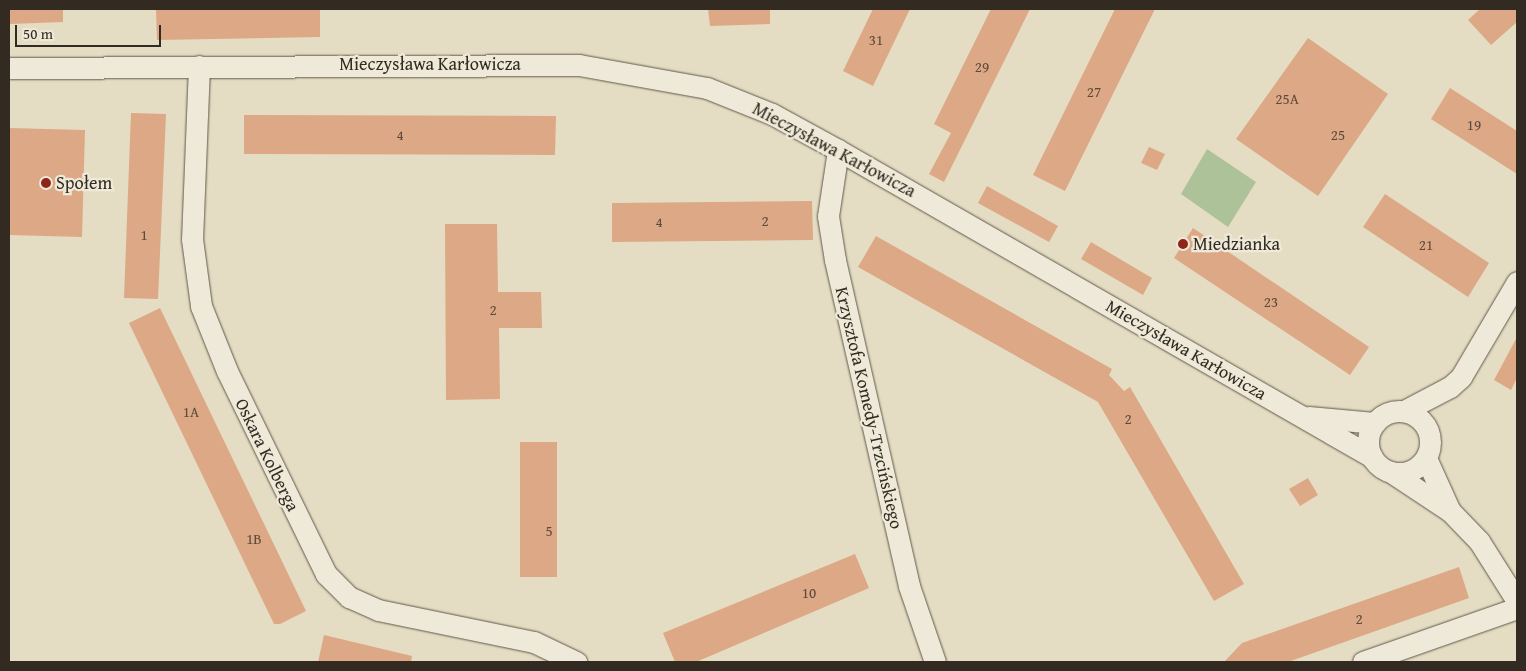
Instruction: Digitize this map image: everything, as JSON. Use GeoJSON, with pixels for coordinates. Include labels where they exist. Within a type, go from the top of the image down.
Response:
{"type":"FeatureCollection","features":[{"type":"Feature","properties":{"kind":"street","name":"Mieczysława Karłowicza"},"geometry":{"type":"LineString","coordinates":[[9,68],[543,64],[614,70],[707,88],[772,114],[838,150],[1372,457]]}},
{"type":"Feature","properties":{"kind":"street","name":"Oskara Kolberga"},"geometry":{"type":"LineString","coordinates":[[199,66],[192,239],[201,306],[227,371],[326,574],[349,597],[378,610],[534,642],[576,662]]}},
{"type":"Feature","properties":{"kind":"street","name":"Krzysztofa Komedy-Trzcińskiego"},"geometry":{"type":"LineString","coordinates":[[838,150],[828,216],[835,260],[909,586],[935,662]]}},
{"type":"Feature","properties":{"kind":"street"},"geometry":{"type":"LineString","coordinates":[[1450,511],[1426,458],[1429,433],[1450,387],[1473,361],[1517,282]]}},
{"type":"Feature","properties":{"kind":"street"},"geometry":{"type":"LineString","coordinates":[[1450,387],[1404,411],[1388,413],[1375,423],[1369,440],[1372,457],[1391,472],[1450,511],[1479,541],[1517,601]]}},
{"type":"Feature","properties":{"kind":"street"},"geometry":{"type":"LineString","coordinates":[[1404,411],[1419,419],[1429,433]]}},
{"type":"Feature","properties":{"kind":"street","name":"Mieczysława Karłowicza"},"geometry":{"type":"LineString","coordinates":[[1305,417],[1375,423]]}},
{"type":"Feature","properties":{"kind":"street"},"geometry":{"type":"LineString","coordinates":[[1391,472],[1411,471],[1426,458]]}},
{"type":"Feature","properties":{"kind":"street"},"geometry":{"type":"LineString","coordinates":[[1364,662],[1517,608]]}},
{"type":"Feature","properties":{"kind":"green space"},"geometry":{"type":"Polygon","coordinates":[[[1207,149],[1256,182],[1228,227],[1181,194],[1207,149]]]}},
{"type":"Feature","properties":{"kind":"building"},"geometry":{"type":"Polygon","coordinates":[[[10,9],[63,9],[63,22],[10,24],[10,9]]]}},
{"type":"Feature","properties":{"kind":"building"},"geometry":{"type":"Polygon","coordinates":[[[156,9],[320,9],[320,37],[157,40],[156,9]]]}},
{"type":"Feature","properties":{"kind":"building"},"geometry":{"type":"Polygon","coordinates":[[[708,9],[770,9],[770,24],[710,26],[708,9]]]}},
{"type":"Feature","properties":{"kind":"building"},"geometry":{"type":"Polygon","coordinates":[[[873,9],[910,9],[873,86],[843,71],[873,9]]]}},
{"type":"Feature","properties":{"kind":"building"},"geometry":{"type":"Polygon","coordinates":[[[991,9],[1030,9],[944,182],[929,174],[951,133],[934,124],[991,9]]]}},
{"type":"Feature","properties":{"kind":"building"},"geometry":{"type":"Polygon","coordinates":[[[1115,9],[1155,9],[1065,191],[1033,175],[1115,9]]]}},
{"type":"Feature","properties":{"kind":"building"},"geometry":{"type":"Polygon","coordinates":[[[1480,9],[1517,9],[1517,22],[1491,45],[1468,20],[1480,9]]]}},
{"type":"Feature","properties":{"kind":"building"},"geometry":{"type":"Polygon","coordinates":[[[1308,38],[1388,94],[1318,196],[1236,139],[1308,38]]]}},
{"type":"Feature","properties":{"kind":"building"},"geometry":{"type":"Polygon","coordinates":[[[1450,88],[1517,131],[1517,174],[1431,119],[1450,88]]]}},
{"type":"Feature","properties":{"kind":"building"},"geometry":{"type":"Polygon","coordinates":[[[131,113],[166,114],[158,299],[124,298],[131,113]]]}},
{"type":"Feature","properties":{"kind":"building"},"geometry":{"type":"Polygon","coordinates":[[[244,115],[556,116],[555,155],[244,154],[244,115]]]}},
{"type":"Feature","properties":{"kind":"building","name":"Społem"},"geometry":{"type":"Polygon","coordinates":[[[9,128],[85,130],[82,237],[9,235],[9,128]]]}},
{"type":"Feature","properties":{"kind":"building"},"geometry":{"type":"Polygon","coordinates":[[[1149,147],[1165,154],[1157,170],[1141,163],[1149,147]]]}},
{"type":"Feature","properties":{"kind":"building"},"geometry":{"type":"Polygon","coordinates":[[[987,186],[1058,226],[1049,242],[978,203],[987,186]]]}},
{"type":"Feature","properties":{"kind":"building"},"geometry":{"type":"Polygon","coordinates":[[[1385,194],[1489,263],[1468,297],[1363,227],[1385,194]]]}},
{"type":"Feature","properties":{"kind":"building"},"geometry":{"type":"Polygon","coordinates":[[[812,201],[813,240],[612,242],[612,203],[812,201]]]}},
{"type":"Feature","properties":{"kind":"building"},"geometry":{"type":"Polygon","coordinates":[[[445,224],[497,224],[498,292],[541,292],[542,328],[499,328],[500,399],[446,400],[445,224]]]}},
{"type":"Feature","properties":{"kind":"building"},"geometry":{"type":"Polygon","coordinates":[[[1193,228],[1369,347],[1350,375],[1174,258],[1193,228]]]}},
{"type":"Feature","properties":{"kind":"building"},"geometry":{"type":"Polygon","coordinates":[[[876,236],[1112,369],[1109,375],[1124,391],[1130,387],[1244,584],[1214,601],[1098,402],[858,267],[876,236]]]}},
{"type":"Feature","properties":{"kind":"building"},"geometry":{"type":"Polygon","coordinates":[[[1091,242],[1152,278],[1143,295],[1081,259],[1091,242]]]}},
{"type":"Feature","properties":{"kind":"building"},"geometry":{"type":"Polygon","coordinates":[[[160,308],[306,611],[280,624],[274,624],[129,323],[160,308]]]}},
{"type":"Feature","properties":{"kind":"building"},"geometry":{"type":"Polygon","coordinates":[[[1517,337],[1517,378],[1511,390],[1494,380],[1517,337]]]}},
{"type":"Feature","properties":{"kind":"building"},"geometry":{"type":"Polygon","coordinates":[[[520,442],[557,442],[557,577],[520,577],[520,442]]]}},
{"type":"Feature","properties":{"kind":"building"},"geometry":{"type":"Polygon","coordinates":[[[1308,478],[1318,495],[1300,506],[1289,489],[1308,478]]]}},
{"type":"Feature","properties":{"kind":"building"},"geometry":{"type":"Polygon","coordinates":[[[855,554],[869,588],[696,662],[675,662],[663,633],[855,554]]]}},
{"type":"Feature","properties":{"kind":"building"},"geometry":{"type":"Polygon","coordinates":[[[1459,567],[1469,598],[1288,662],[1224,662],[1242,643],[1459,567]]]}},
{"type":"Feature","properties":{"kind":"building"},"geometry":{"type":"Polygon","coordinates":[[[324,635],[412,656],[411,662],[318,662],[324,635]]]}},
{"type":"Feature","properties":{"kind":"place","name":"Społem"},"geometry":{"type":"Point","coordinates":[46,183]}},
{"type":"Feature","properties":{"kind":"place","name":"Miedzianka"},"geometry":{"type":"Point","coordinates":[1183,244]}}]}
